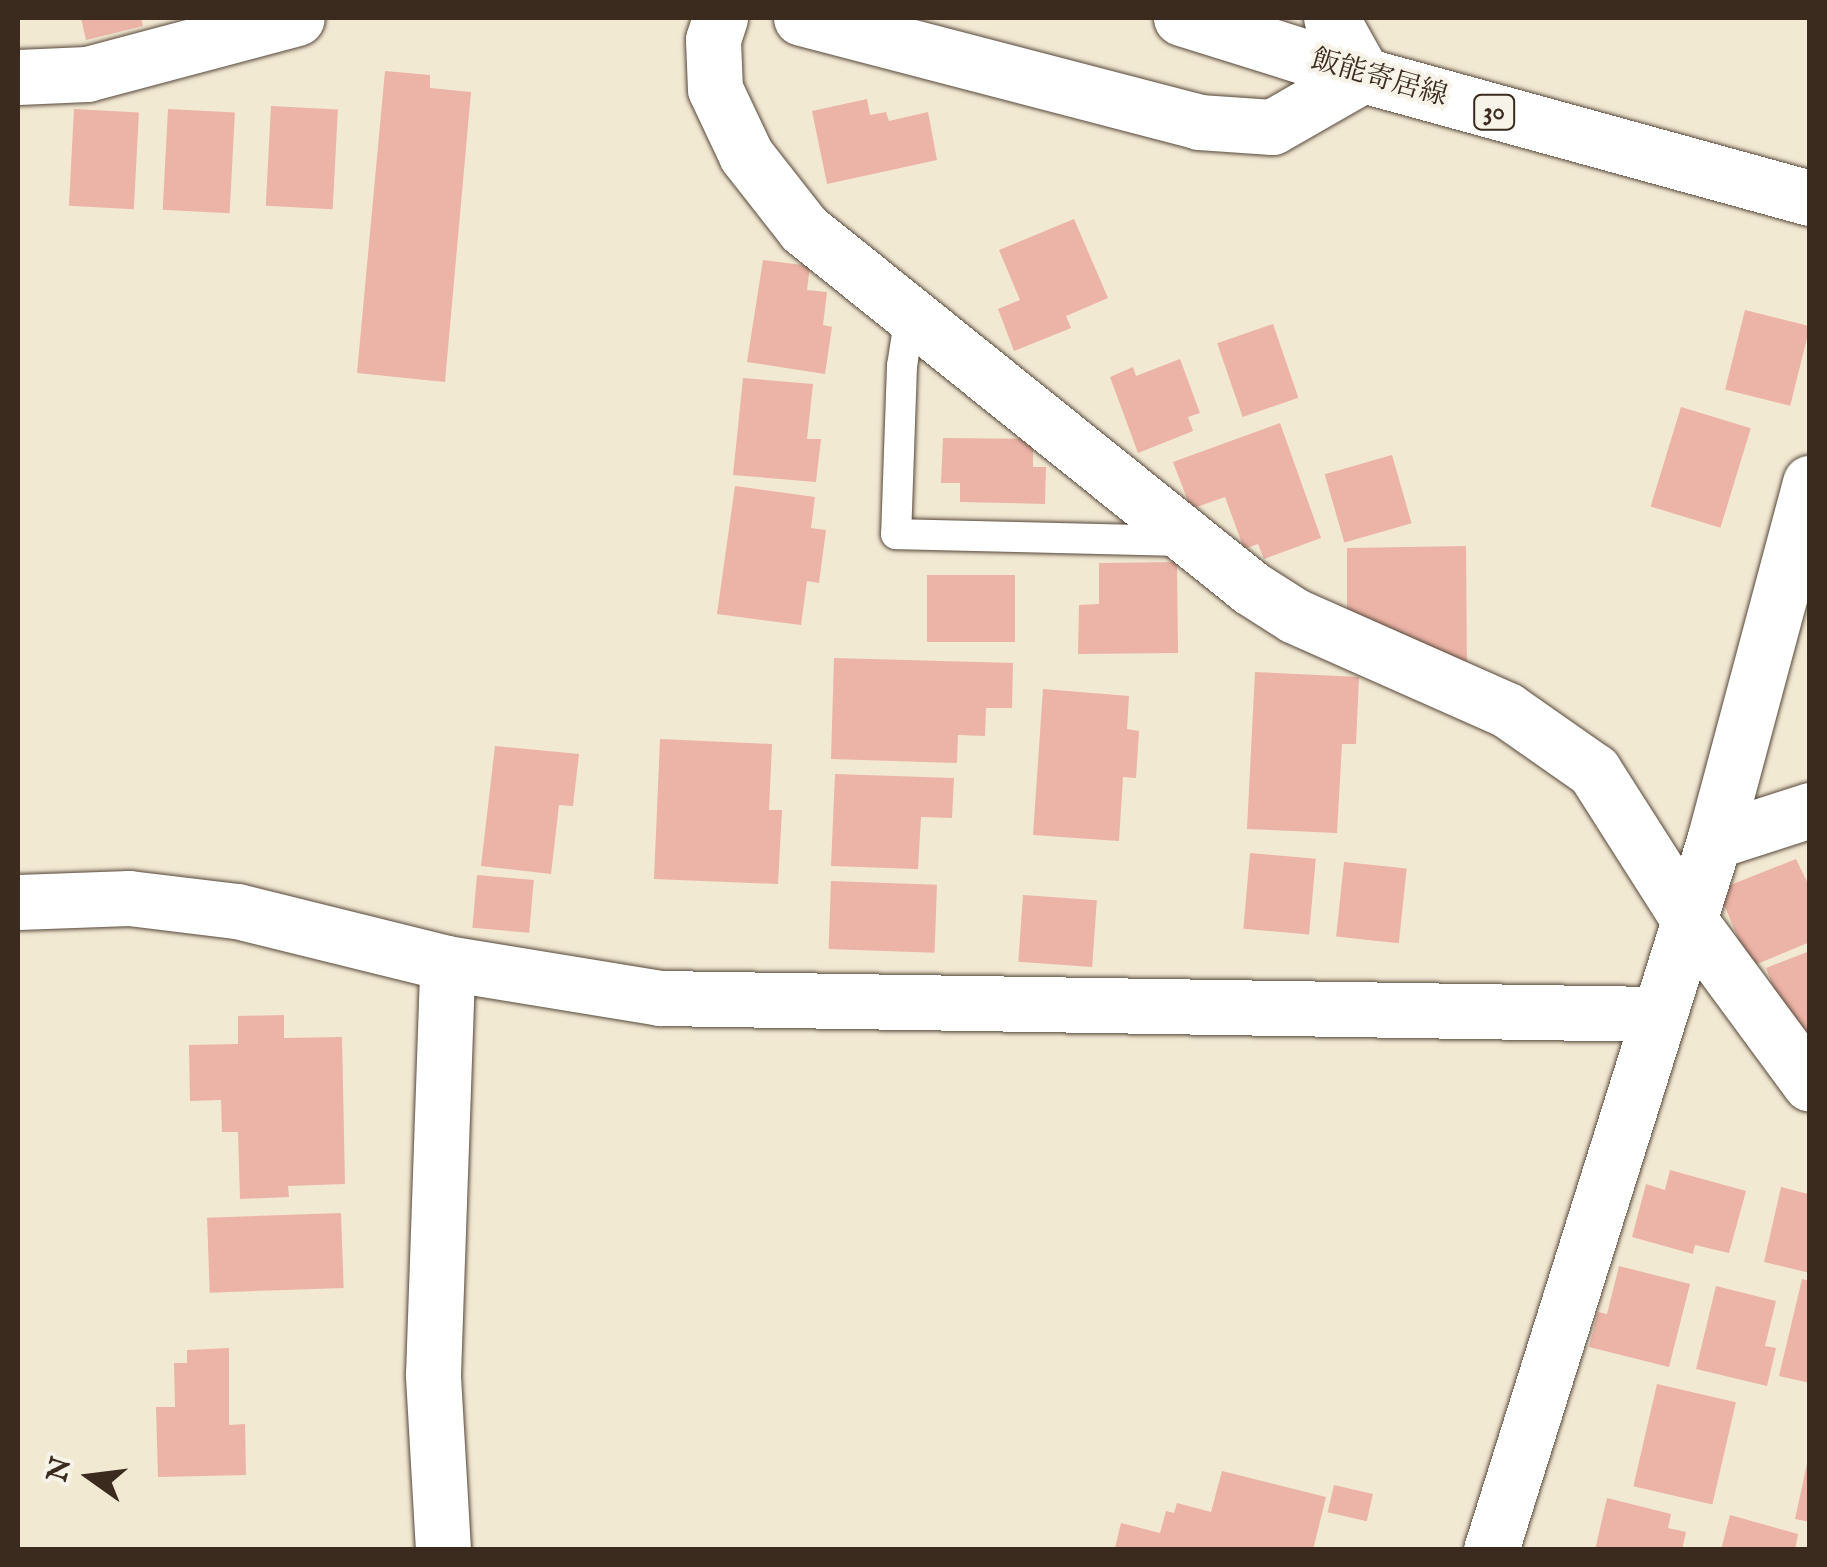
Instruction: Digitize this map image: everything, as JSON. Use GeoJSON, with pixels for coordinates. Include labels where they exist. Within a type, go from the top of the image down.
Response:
{"type":"FeatureCollection","features":[{"type":"Feature","properties":{"kind":"street"},"geometry":{"type":"LineString","coordinates":[[18,77],[87,74],[297,18]]}},
{"type":"Feature","properties":{"kind":"street"},"geometry":{"type":"LineString","coordinates":[[720,18],[713,40],[715,89],[746,156],[804,230],[1192,541],[1296,616],[1507,710],[1594,771],[1687,917],[1810,1084]]}},
{"type":"Feature","properties":{"kind":"street"},"geometry":{"type":"LineString","coordinates":[[801,18],[1199,122],[1272,127],[1363,75],[1331,18]]}},
{"type":"Feature","properties":{"kind":"street","name":"飯能寄居線"},"geometry":{"type":"LineString","coordinates":[[1182,18],[1363,75],[1810,198]]}},
{"type":"Feature","properties":{"kind":"street"},"geometry":{"type":"LineString","coordinates":[[1491,1550],[1714,841],[1810,483]]}},
{"type":"Feature","properties":{"kind":"street"},"geometry":{"type":"LineString","coordinates":[[1714,841],[1810,810]]}},
{"type":"Feature","properties":{"kind":"street"},"geometry":{"type":"LineString","coordinates":[[18,902],[130,898],[237,911],[448,963],[660,998],[1659,1014]]}},
{"type":"Feature","properties":{"kind":"street"},"geometry":{"type":"LineString","coordinates":[[443,1550],[434,1374],[448,963]]}},
{"type":"Feature","properties":{"kind":"lane"},"geometry":{"type":"LineString","coordinates":[[910,314],[902,366],[896,534],[1192,541]]}},
{"type":"Feature","properties":{"kind":"building"},"geometry":{"type":"Polygon","coordinates":[[[81,18],[141,18],[143,26],[86,40],[81,18]]]}},
{"type":"Feature","properties":{"kind":"building"},"geometry":{"type":"Polygon","coordinates":[[[385,71],[430,75],[430,88],[471,92],[445,382],[357,373],[385,71]]]}},
{"type":"Feature","properties":{"kind":"building"},"geometry":{"type":"Polygon","coordinates":[[[867,99],[870,115],[886,112],[889,121],[928,112],[937,160],[827,184],[812,111],[867,99]]]}},
{"type":"Feature","properties":{"kind":"building"},"geometry":{"type":"Polygon","coordinates":[[[271,106],[338,110],[333,209],[266,206],[271,106]]]}},
{"type":"Feature","properties":{"kind":"building"},"geometry":{"type":"Polygon","coordinates":[[[74,109],[139,112],[134,209],[69,206],[74,109]]]}},
{"type":"Feature","properties":{"kind":"building"},"geometry":{"type":"Polygon","coordinates":[[[168,109],[235,113],[230,213],[163,210],[168,109]]]}},
{"type":"Feature","properties":{"kind":"building"},"geometry":{"type":"Polygon","coordinates":[[[1074,219],[1108,298],[1066,316],[1071,328],[1014,351],[998,309],[1020,300],[999,250],[1074,219]]]}},
{"type":"Feature","properties":{"kind":"building"},"geometry":{"type":"Polygon","coordinates":[[[763,260],[810,266],[807,290],[827,292],[823,325],[832,327],[825,374],[747,362],[763,260]]]}},
{"type":"Feature","properties":{"kind":"building"},"geometry":{"type":"Polygon","coordinates":[[[1745,310],[1810,326],[1790,406],[1725,390],[1745,310]]]}},
{"type":"Feature","properties":{"kind":"building"},"geometry":{"type":"Polygon","coordinates":[[[1273,324],[1298,398],[1243,417],[1217,343],[1273,324]]]}},
{"type":"Feature","properties":{"kind":"building"},"geometry":{"type":"Polygon","coordinates":[[[1180,359],[1200,413],[1188,417],[1193,431],[1138,453],[1110,377],[1133,367],[1136,376],[1180,359]]]}},
{"type":"Feature","properties":{"kind":"building"},"geometry":{"type":"Polygon","coordinates":[[[743,378],[813,384],[807,439],[821,439],[816,482],[733,475],[743,378]]]}},
{"type":"Feature","properties":{"kind":"building"},"geometry":{"type":"Polygon","coordinates":[[[1681,407],[1751,428],[1720,528],[1651,506],[1681,407]]]}},
{"type":"Feature","properties":{"kind":"building"},"geometry":{"type":"Polygon","coordinates":[[[1280,423],[1321,538],[1264,559],[1258,544],[1244,549],[1225,497],[1191,509],[1173,462],[1280,423]]]}},
{"type":"Feature","properties":{"kind":"building"},"geometry":{"type":"Polygon","coordinates":[[[943,438],[1033,439],[1033,467],[1046,467],[1045,504],[960,502],[960,483],[941,483],[943,438]]]}},
{"type":"Feature","properties":{"kind":"building"},"geometry":{"type":"Polygon","coordinates":[[[1392,455],[1412,523],[1344,543],[1325,474],[1392,455]]]}},
{"type":"Feature","properties":{"kind":"building"},"geometry":{"type":"Polygon","coordinates":[[[735,486],[815,497],[811,528],[826,530],[819,583],[807,581],[801,625],[717,614],[735,486]]]}},
{"type":"Feature","properties":{"kind":"building"},"geometry":{"type":"Polygon","coordinates":[[[1466,546],[1467,672],[1347,628],[1347,548],[1466,546]]]}},
{"type":"Feature","properties":{"kind":"building"},"geometry":{"type":"Polygon","coordinates":[[[1177,562],[1178,653],[1078,654],[1079,605],[1099,604],[1099,563],[1177,562]]]}},
{"type":"Feature","properties":{"kind":"building"},"geometry":{"type":"Polygon","coordinates":[[[927,575],[1015,575],[1015,642],[927,642],[927,575]]]}},
{"type":"Feature","properties":{"kind":"building"},"geometry":{"type":"Polygon","coordinates":[[[834,658],[1013,663],[1012,708],[986,708],[985,736],[958,735],[957,763],[831,759],[834,658]]]}},
{"type":"Feature","properties":{"kind":"building"},"geometry":{"type":"Polygon","coordinates":[[[1255,672],[1359,677],[1356,744],[1342,744],[1337,833],[1247,829],[1255,672]]]}},
{"type":"Feature","properties":{"kind":"building"},"geometry":{"type":"Polygon","coordinates":[[[1043,689],[1129,696],[1127,729],[1139,731],[1136,778],[1123,777],[1119,841],[1033,835],[1043,689]]]}},
{"type":"Feature","properties":{"kind":"building"},"geometry":{"type":"Polygon","coordinates":[[[660,739],[772,744],[769,810],[782,810],[778,884],[654,879],[660,739]]]}},
{"type":"Feature","properties":{"kind":"building"},"geometry":{"type":"Polygon","coordinates":[[[495,746],[579,754],[573,806],[559,805],[551,874],[481,866],[495,746]]]}},
{"type":"Feature","properties":{"kind":"building"},"geometry":{"type":"Polygon","coordinates":[[[835,774],[954,778],[952,818],[921,817],[918,869],[831,866],[835,774]]]}},
{"type":"Feature","properties":{"kind":"building"},"geometry":{"type":"Polygon","coordinates":[[[1250,853],[1316,859],[1309,934],[1243,929],[1250,853]]]}},
{"type":"Feature","properties":{"kind":"building"},"geometry":{"type":"Polygon","coordinates":[[[1796,859],[1810,888],[1810,942],[1750,967],[1718,890],[1796,859]]]}},
{"type":"Feature","properties":{"kind":"building"},"geometry":{"type":"Polygon","coordinates":[[[1344,862],[1407,869],[1399,943],[1336,937],[1344,862]]]}},
{"type":"Feature","properties":{"kind":"building"},"geometry":{"type":"Polygon","coordinates":[[[477,875],[534,880],[529,933],[472,928],[477,875]]]}},
{"type":"Feature","properties":{"kind":"building"},"geometry":{"type":"Polygon","coordinates":[[[831,881],[937,885],[935,953],[829,949],[831,881]]]}},
{"type":"Feature","properties":{"kind":"building"},"geometry":{"type":"Polygon","coordinates":[[[1023,895],[1097,900],[1092,967],[1018,962],[1023,895]]]}},
{"type":"Feature","properties":{"kind":"building"},"geometry":{"type":"Polygon","coordinates":[[[1810,951],[1810,1032],[1793,1039],[1766,968],[1810,951]]]}},
{"type":"Feature","properties":{"kind":"building"},"geometry":{"type":"Polygon","coordinates":[[[284,1015],[284,1038],[342,1037],[345,1184],[288,1186],[289,1197],[240,1199],[238,1132],[222,1132],[221,1100],[190,1101],[189,1045],[238,1044],[238,1016],[284,1015]]]}},
{"type":"Feature","properties":{"kind":"building"},"geometry":{"type":"Polygon","coordinates":[[[1670,1170],[1746,1191],[1729,1253],[1695,1245],[1693,1254],[1632,1237],[1646,1184],[1665,1190],[1670,1170]]]}},
{"type":"Feature","properties":{"kind":"building"},"geometry":{"type":"Polygon","coordinates":[[[1781,1187],[1808,1194],[1810,1273],[1764,1262],[1781,1187]]]}},
{"type":"Feature","properties":{"kind":"building"},"geometry":{"type":"Polygon","coordinates":[[[341,1213],[344,1288],[210,1293],[207,1218],[341,1213]]]}},
{"type":"Feature","properties":{"kind":"building"},"geometry":{"type":"Polygon","coordinates":[[[1619,1266],[1690,1284],[1669,1367],[1589,1347],[1598,1312],[1607,1314],[1619,1266]]]}},
{"type":"Feature","properties":{"kind":"building"},"geometry":{"type":"Polygon","coordinates":[[[1802,1279],[1810,1281],[1810,1383],[1779,1376],[1802,1279]]]}},
{"type":"Feature","properties":{"kind":"building"},"geometry":{"type":"Polygon","coordinates":[[[1716,1286],[1776,1301],[1765,1346],[1776,1348],[1767,1386],[1696,1369],[1716,1286]]]}},
{"type":"Feature","properties":{"kind":"building"},"geometry":{"type":"Polygon","coordinates":[[[229,1348],[229,1425],[245,1424],[246,1475],[158,1477],[156,1407],[175,1407],[174,1363],[187,1363],[187,1350],[229,1348]]]}},
{"type":"Feature","properties":{"kind":"building"},"geometry":{"type":"Polygon","coordinates":[[[1657,1384],[1736,1402],[1712,1505],[1633,1486],[1657,1384]]]}},
{"type":"Feature","properties":{"kind":"building"},"geometry":{"type":"Polygon","coordinates":[[[1810,1459],[1810,1522],[1795,1519],[1810,1459]]]}},
{"type":"Feature","properties":{"kind":"building"},"geometry":{"type":"Polygon","coordinates":[[[1222,1471],[1326,1497],[1313,1550],[1115,1548],[1121,1523],[1160,1533],[1166,1511],[1174,1513],[1177,1503],[1211,1512],[1222,1471]]]}},
{"type":"Feature","properties":{"kind":"building"},"geometry":{"type":"Polygon","coordinates":[[[1334,1485],[1373,1494],[1367,1521],[1328,1512],[1334,1485]]]}},
{"type":"Feature","properties":{"kind":"building"},"geometry":{"type":"Polygon","coordinates":[[[1607,1498],[1671,1514],[1668,1528],[1686,1532],[1682,1550],[1595,1550],[1607,1498]]]}},
{"type":"Feature","properties":{"kind":"building"},"geometry":{"type":"Polygon","coordinates":[[[1730,1515],[1798,1534],[1795,1550],[1721,1550],[1730,1515]]]}}]}
